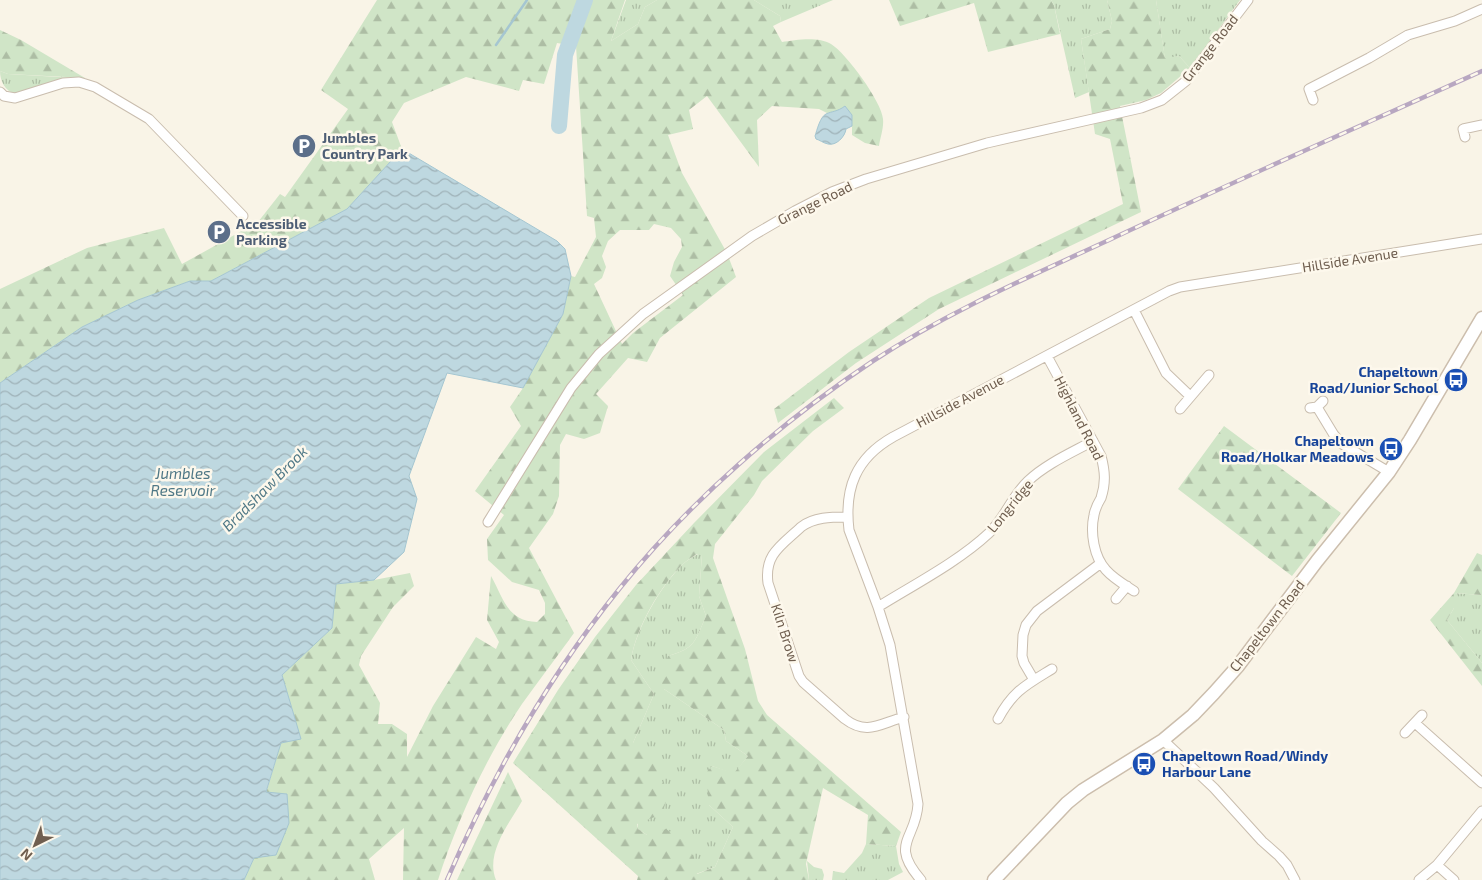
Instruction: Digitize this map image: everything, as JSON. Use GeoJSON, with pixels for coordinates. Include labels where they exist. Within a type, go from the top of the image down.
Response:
{"type":"FeatureCollection","features":[{"type":"Feature","properties":{"kind":"main road","name":"Chapeltown Road"},"geometry":{"type":"LineString","coordinates":[[994,880],[1067,803],[1083,790],[1163,740],[1209,699],[1232,673],[1317,561],[1389,472],[1482,318]]}},
{"type":"Feature","properties":{"kind":"street","name":"Grange Road"},"geometry":{"type":"LineString","coordinates":[[488,522],[571,388],[599,354],[643,314],[727,253],[795,211],[832,192],[866,179],[972,147],[1131,111],[1162,100],[1186,81],[1248,0]]}},
{"type":"Feature","properties":{"kind":"street"},"geometry":{"type":"LineString","coordinates":[[1313,100],[1309,89],[1408,35],[1455,21],[1482,9]]}},
{"type":"Feature","properties":{"kind":"street"},"geometry":{"type":"LineString","coordinates":[[0,92],[4,96],[16,98],[63,83],[79,82],[95,87],[149,118],[243,216]]}},
{"type":"Feature","properties":{"kind":"street"},"geometry":{"type":"LineString","coordinates":[[1465,137],[1464,129],[1482,125]]}},
{"type":"Feature","properties":{"kind":"street","name":"Hillside Avenue"},"geometry":{"type":"LineString","coordinates":[[921,880],[911,868],[905,854],[906,841],[917,813],[918,804],[890,645],[878,607],[851,538],[847,517],[854,475],[860,464],[876,448],[893,437],[1169,291],[1180,287],[1482,239]]}},
{"type":"Feature","properties":{"kind":"street"},"geometry":{"type":"LineString","coordinates":[[1134,310],[1166,373],[1190,396]]}},
{"type":"Feature","properties":{"kind":"street","name":"Highland Road"},"geometry":{"type":"LineString","coordinates":[[1047,356],[1101,456],[1104,468],[1104,487],[1092,524],[1094,542],[1100,563]]}},
{"type":"Feature","properties":{"kind":"street"},"geometry":{"type":"LineString","coordinates":[[1180,409],[1208,375]]}},
{"type":"Feature","properties":{"kind":"street"},"geometry":{"type":"LineString","coordinates":[[1317,405],[1334,435],[1342,444],[1389,472]]}},
{"type":"Feature","properties":{"kind":"street","name":"Longridge"},"geometry":{"type":"LineString","coordinates":[[878,607],[971,548],[996,526],[1013,498],[1028,481],[1046,467],[1093,441]]}},
{"type":"Feature","properties":{"kind":"street","name":"Kiln Brow"},"geometry":{"type":"LineString","coordinates":[[847,517],[827,517],[806,523],[801,527],[770,557],[767,574],[768,583],[799,676],[803,682],[845,719],[860,728],[878,727],[889,721],[904,717]]}},
{"type":"Feature","properties":{"kind":"street"},"geometry":{"type":"LineString","coordinates":[[1034,680],[1022,656],[1023,635],[1026,625],[1037,611],[1100,563],[1130,589],[1116,600]]}},
{"type":"Feature","properties":{"kind":"street"},"geometry":{"type":"LineString","coordinates":[[998,719],[1014,694],[1052,669]]}},
{"type":"Feature","properties":{"kind":"street"},"geometry":{"type":"LineString","coordinates":[[1405,733],[1422,714]]}},
{"type":"Feature","properties":{"kind":"street"},"geometry":{"type":"LineString","coordinates":[[1415,723],[1482,783]]}},
{"type":"Feature","properties":{"kind":"street"},"geometry":{"type":"LineString","coordinates":[[1163,740],[1214,788],[1262,841],[1279,856],[1287,865],[1295,880]]}},
{"type":"Feature","properties":{"kind":"street"},"geometry":{"type":"LineString","coordinates":[[1419,880],[1437,866],[1482,811]]}},
{"type":"Feature","properties":{"kind":"street"},"geometry":{"type":"LineString","coordinates":[[1437,866],[1454,880]]}},
{"type":"Feature","properties":{"kind":"green space"},"geometry":{"type":"Polygon","coordinates":[[[377,0],[625,0],[611,41],[638,24],[645,7],[657,0],[754,0],[780,16],[781,22],[773,26],[782,42],[806,39],[820,40],[838,49],[854,67],[870,90],[877,101],[883,119],[879,146],[865,143],[852,135],[852,115],[841,110],[827,113],[819,109],[772,106],[757,120],[759,167],[707,96],[689,110],[693,129],[668,135],[682,173],[727,253],[736,277],[660,338],[647,362],[628,358],[596,394],[608,406],[600,433],[584,439],[566,434],[560,445],[559,496],[553,514],[529,548],[574,633],[522,704],[497,745],[464,811],[438,880],[403,880],[404,828],[369,859],[375,880],[244,880],[254,858],[266,793],[281,743],[300,738],[282,675],[332,628],[336,584],[374,580],[410,573],[414,586],[393,607],[361,656],[359,665],[380,703],[378,724],[392,724],[407,734],[407,757],[433,706],[476,637],[496,649],[499,642],[487,620],[491,576],[503,600],[519,618],[537,622],[545,614],[545,603],[539,590],[512,582],[488,560],[487,539],[504,515],[475,491],[521,426],[510,407],[523,388],[563,314],[571,276],[575,277],[596,237],[594,218],[587,216],[576,46],[557,43],[544,84],[523,80],[519,91],[466,77],[404,103],[392,122],[402,149],[347,209],[211,281],[190,281],[138,300],[82,327],[0,383],[0,289],[87,248],[164,228],[182,264],[258,222],[280,194],[285,197],[348,109],[321,90],[377,0]],[[654,224],[649,230],[620,230],[608,241],[602,256],[606,267],[602,278],[594,284],[622,344],[633,333],[683,295],[670,276],[674,262],[682,247],[681,239],[671,228],[654,224]]]}},
{"type":"Feature","properties":{"kind":"green space"},"geometry":{"type":"Polygon","coordinates":[[[626,0],[657,0],[645,7],[638,24],[611,41],[626,0]]]}},
{"type":"Feature","properties":{"kind":"green space"},"geometry":{"type":"Polygon","coordinates":[[[754,0],[833,0],[781,22],[780,16],[754,0]]]}},
{"type":"Feature","properties":{"kind":"green space"},"geometry":{"type":"Polygon","coordinates":[[[889,0],[1051,0],[1054,5],[1060,34],[988,52],[974,3],[900,26],[889,0]]]}},
{"type":"Feature","properties":{"kind":"green space"},"geometry":{"type":"Polygon","coordinates":[[[1051,0],[1107,0],[1112,21],[1110,29],[1081,39],[1089,92],[1075,98],[1054,5],[1051,0]]]}},
{"type":"Feature","properties":{"kind":"green space"},"geometry":{"type":"Polygon","coordinates":[[[1107,0],[1156,0],[1165,58],[1179,56],[1190,68],[1161,93],[1146,100],[1120,106],[1141,212],[939,309],[856,363],[778,423],[774,409],[849,352],[929,298],[1123,204],[1110,139],[1095,134],[1081,39],[1110,29],[1112,21],[1107,0]]]}},
{"type":"Feature","properties":{"kind":"green space"},"geometry":{"type":"Polygon","coordinates":[[[1156,0],[1240,0],[1190,68],[1179,56],[1165,59],[1156,0]]]}},
{"type":"Feature","properties":{"kind":"green space"},"geometry":{"type":"Polygon","coordinates":[[[0,30],[21,40],[85,78],[8,74],[0,71],[0,30]]]}},
{"type":"Feature","properties":{"kind":"green space"},"geometry":{"type":"Polygon","coordinates":[[[0,71],[8,74],[76,78],[61,80],[15,94],[8,91],[4,85],[0,71]]]}},
{"type":"Feature","properties":{"kind":"green space"},"geometry":{"type":"Polygon","coordinates":[[[834,398],[844,408],[813,431],[762,481],[754,495],[715,544],[713,558],[745,649],[758,701],[767,715],[901,832],[896,846],[866,844],[868,815],[823,788],[806,864],[809,880],[637,880],[638,876],[513,763],[558,690],[595,637],[636,585],[764,452],[834,398]],[[697,554],[689,559],[673,574],[665,585],[643,622],[631,660],[654,694],[633,743],[647,746],[668,795],[662,814],[637,824],[638,829],[647,835],[666,829],[690,845],[697,874],[715,867],[733,827],[709,805],[706,773],[712,766],[734,773],[748,756],[726,741],[724,730],[664,689],[660,679],[668,656],[684,650],[697,638],[706,616],[699,596],[702,554],[697,554]]]}},
{"type":"Feature","properties":{"kind":"green space"},"geometry":{"type":"Polygon","coordinates":[[[1224,426],[1341,513],[1292,576],[1178,489],[1224,426]]]}},
{"type":"Feature","properties":{"kind":"green space"},"geometry":{"type":"Polygon","coordinates":[[[1477,553],[1482,555],[1482,595],[1454,593],[1477,553]]]}},
{"type":"Feature","properties":{"kind":"green space"},"geometry":{"type":"Polygon","coordinates":[[[698,554],[702,554],[699,596],[706,616],[697,638],[684,650],[668,656],[664,689],[724,730],[726,741],[748,756],[734,774],[712,766],[709,805],[733,827],[715,867],[696,874],[638,829],[633,743],[654,694],[631,660],[638,635],[650,609],[665,585],[682,565],[698,554]]]}},
{"type":"Feature","properties":{"kind":"green space"},"geometry":{"type":"Polygon","coordinates":[[[1454,593],[1482,595],[1482,663],[1447,620],[1454,608],[1454,593]]]}},
{"type":"Feature","properties":{"kind":"green space"},"geometry":{"type":"Polygon","coordinates":[[[1454,593],[1454,608],[1447,620],[1482,663],[1482,686],[1430,620],[1454,593]]]}},
{"type":"Feature","properties":{"kind":"green space"},"geometry":{"type":"Polygon","coordinates":[[[508,772],[522,801],[505,829],[496,849],[493,870],[496,880],[457,880],[508,772]]]}},
{"type":"Feature","properties":{"kind":"green space"},"geometry":{"type":"Polygon","coordinates":[[[866,844],[896,846],[899,864],[903,872],[888,880],[832,880],[833,871],[844,873],[862,853],[866,844]]]}},
{"type":"Feature","properties":{"kind":"green space"},"geometry":{"type":"Polygon","coordinates":[[[807,861],[814,867],[822,869],[823,880],[809,880],[807,861]]]}},
{"type":"Feature","properties":{"kind":"water"},"geometry":{"type":"Polygon","coordinates":[[[845,106],[852,115],[852,126],[846,129],[842,138],[831,144],[826,144],[816,139],[815,136],[820,121],[824,116],[845,106]]]}},
{"type":"Feature","properties":{"kind":"water","name":"Jumbles Reservoir"},"geometry":{"type":"Polygon","coordinates":[[[402,149],[557,241],[565,249],[571,276],[563,314],[523,388],[447,373],[409,476],[417,499],[404,552],[374,580],[336,584],[332,628],[282,675],[301,739],[281,743],[266,792],[287,794],[289,823],[276,855],[254,858],[244,880],[0,880],[0,383],[82,327],[138,300],[190,281],[211,281],[347,209],[402,149]]]}},
{"type":"Feature","properties":{"kind":"waterway"},"geometry":{"type":"LineString","coordinates":[[496,45],[527,0]]}},
{"type":"Feature","properties":{"kind":"waterway","name":"Bradshaw Brook"},"geometry":{"type":"LineString","coordinates":[[559,126],[565,55],[585,0]]}},
{"type":"Feature","properties":{"kind":"railway"},"geometry":{"type":"LineString","coordinates":[[447,880],[483,803],[524,728],[569,656],[594,622],[620,588],[676,524],[738,465],[804,410],[901,343],[959,311],[1202,197],[1482,71]]}},
{"type":"Feature","properties":{"kind":"place","name":"Jumbles Country Park"},"geometry":{"type":"Point","coordinates":[304,146]}},
{"type":"Feature","properties":{"kind":"place","name":"Accessible Parking"},"geometry":{"type":"Point","coordinates":[219,232]}},
{"type":"Feature","properties":{"kind":"place","name":"Chapeltown Road/Junior School"},"geometry":{"type":"Point","coordinates":[1456,380]}},
{"type":"Feature","properties":{"kind":"place","name":"Chapeltown Road/Holkar Meadows"},"geometry":{"type":"Point","coordinates":[1391,449]}},
{"type":"Feature","properties":{"kind":"place","name":"Chapeltown Road/Windy Harbour Lane"},"geometry":{"type":"Point","coordinates":[1144,764]}}]}
